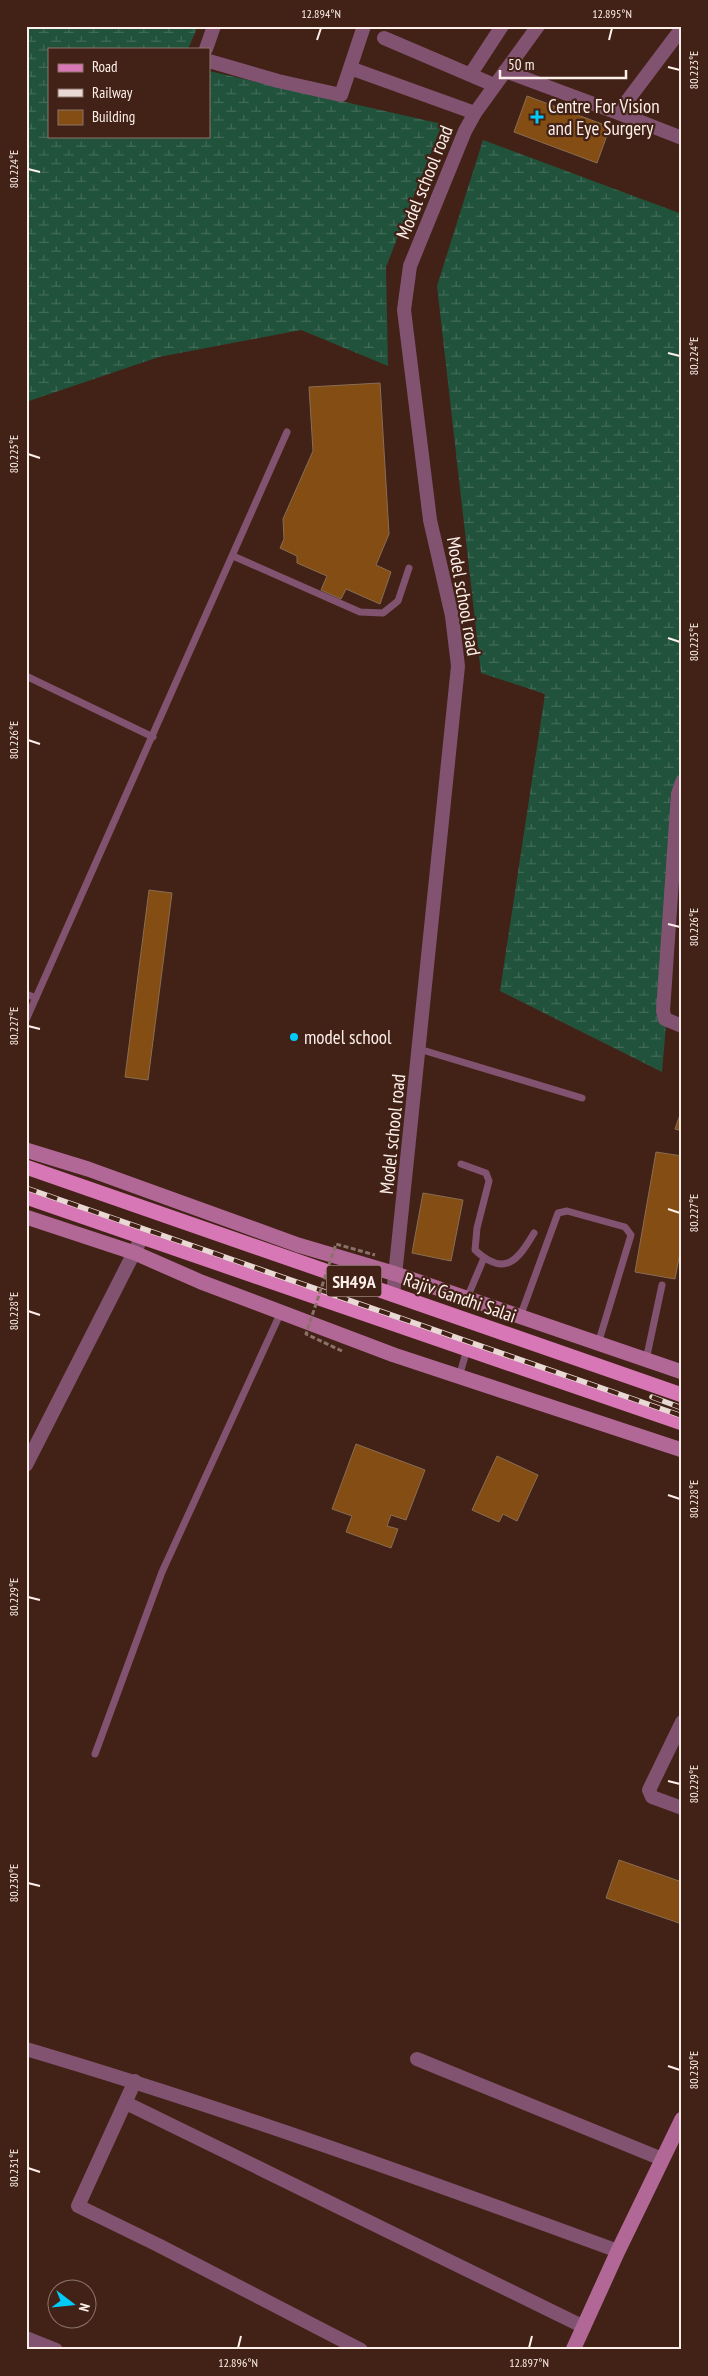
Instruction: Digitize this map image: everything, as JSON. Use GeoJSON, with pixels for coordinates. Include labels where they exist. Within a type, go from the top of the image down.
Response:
{"type":"FeatureCollection","features":[{"type":"Feature","properties":{"kind":"main road","name":"Rajiv Gandhi Salai"},"geometry":{"type":"LineString","coordinates":[[26,1167],[682,1395]]}},
{"type":"Feature","properties":{"kind":"main road","name":"SH49A"},"geometry":{"type":"LineString","coordinates":[[26,1197],[682,1423]]}},
{"type":"Feature","properties":{"kind":"street"},"geometry":{"type":"LineString","coordinates":[[206,48],[214,26]]}},
{"type":"Feature","properties":{"kind":"street"},"geometry":{"type":"LineString","coordinates":[[210,61],[278,81],[341,95],[364,26]]}},
{"type":"Feature","properties":{"kind":"street"},"geometry":{"type":"LineString","coordinates":[[470,75],[502,26]]}},
{"type":"Feature","properties":{"kind":"street","name":"Model school road"},"geometry":{"type":"LineString","coordinates":[[393,1295],[458,666],[452,616],[430,520],[404,310],[410,266],[465,130],[475,112],[538,26]]}},
{"type":"Feature","properties":{"kind":"street"},"geometry":{"type":"LineString","coordinates":[[618,113],[682,28]]}},
{"type":"Feature","properties":{"kind":"street"},"geometry":{"type":"LineString","coordinates":[[384,38],[494,85]]}},
{"type":"Feature","properties":{"kind":"street"},"geometry":{"type":"LineString","coordinates":[[350,68],[475,112]]}},
{"type":"Feature","properties":{"kind":"street"},"geometry":{"type":"LineString","coordinates":[[505,71],[682,138]]}},
{"type":"Feature","properties":{"kind":"street"},"geometry":{"type":"LineString","coordinates":[[682,782],[678,794],[663,1010],[665,1019],[682,1026]]}},
{"type":"Feature","properties":{"kind":"street"},"geometry":{"type":"LineString","coordinates":[[26,1150],[88,1169],[298,1245],[396,1274],[682,1372]]}},
{"type":"Feature","properties":{"kind":"street"},"geometry":{"type":"LineString","coordinates":[[26,1218],[134,1253],[200,1282],[394,1355],[682,1450]]}},
{"type":"Feature","properties":{"kind":"street"},"geometry":{"type":"LineString","coordinates":[[26,1465],[142,1237]]}},
{"type":"Feature","properties":{"kind":"street"},"geometry":{"type":"LineString","coordinates":[[682,1722],[649,1790],[652,1797],[682,1808]]}},
{"type":"Feature","properties":{"kind":"street"},"geometry":{"type":"LineString","coordinates":[[26,2049],[136,2081],[466,2195],[618,2251]]}},
{"type":"Feature","properties":{"kind":"street"},"geometry":{"type":"LineString","coordinates":[[417,2059],[662,2159]]}},
{"type":"Feature","properties":{"kind":"street"},"geometry":{"type":"LineString","coordinates":[[136,2081],[78,2206],[158,2244],[361,2350]]}},
{"type":"Feature","properties":{"kind":"street"},"geometry":{"type":"LineString","coordinates":[[126,2103],[584,2327]]}},
{"type":"Feature","properties":{"kind":"street"},"geometry":{"type":"LineString","coordinates":[[573,2350],[618,2251],[682,2119]]}},
{"type":"Feature","properties":{"kind":"street"},"geometry":{"type":"LineString","coordinates":[[26,2338],[56,2350]]}},
{"type":"Feature","properties":{"kind":"lane"},"geometry":{"type":"LineString","coordinates":[[26,1020],[287,432]]}},
{"type":"Feature","properties":{"kind":"lane"},"geometry":{"type":"LineString","coordinates":[[233,556],[360,612],[383,613],[398,601],[409,568]]}},
{"type":"Feature","properties":{"kind":"lane"},"geometry":{"type":"LineString","coordinates":[[26,676],[153,737]]}},
{"type":"Feature","properties":{"kind":"lane"},"geometry":{"type":"LineString","coordinates":[[26,994],[36,998]]}},
{"type":"Feature","properties":{"kind":"lane"},"geometry":{"type":"LineString","coordinates":[[419,1049],[582,1098]]}},
{"type":"Feature","properties":{"kind":"lane"},"geometry":{"type":"LineString","coordinates":[[461,1164],[486,1173],[489,1181],[477,1228],[476,1250],[484,1258],[498,1263],[511,1263],[520,1256],[534,1233]]}},
{"type":"Feature","properties":{"kind":"lane"},"geometry":{"type":"LineString","coordinates":[[520,1316],[558,1213],[567,1211],[625,1227],[631,1235],[598,1344]]}},
{"type":"Feature","properties":{"kind":"lane"},"geometry":{"type":"LineString","coordinates":[[467,1298],[484,1258]]}},
{"type":"Feature","properties":{"kind":"lane"},"geometry":{"type":"LineString","coordinates":[[646,1360],[662,1285]]}},
{"type":"Feature","properties":{"kind":"lane"},"geometry":{"type":"LineString","coordinates":[[95,1754],[162,1572],[281,1311]]}},
{"type":"Feature","properties":{"kind":"lane"},"geometry":{"type":"LineString","coordinates":[[459,1377],[467,1349]]}},
{"type":"Feature","properties":{"kind":"path"},"geometry":{"type":"LineString","coordinates":[[342,1351],[306,1334],[336,1244],[375,1255]]}},
{"type":"Feature","properties":{"kind":"green space"},"geometry":{"type":"Polygon","coordinates":[[[26,26],[198,26],[188,48],[48,48],[48,138],[210,138],[210,71],[442,124],[386,267],[388,366],[301,330],[159,357],[26,402],[26,26]]]}},
{"type":"Feature","properties":{"kind":"green space"},"geometry":{"type":"Polygon","coordinates":[[[483,140],[682,214],[682,838],[662,1072],[500,991],[545,694],[481,673],[437,286],[483,140]]]}},
{"type":"Feature","properties":{"kind":"building"},"geometry":{"type":"Polygon","coordinates":[[[527,96],[610,127],[597,163],[514,132],[527,96]]]}},
{"type":"Feature","properties":{"kind":"building"},"geometry":{"type":"Polygon","coordinates":[[[380,383],[389,534],[376,565],[391,572],[380,604],[346,589],[341,599],[321,590],[327,576],[297,563],[297,556],[280,548],[284,539],[283,519],[313,451],[309,387],[380,383]]]}},
{"type":"Feature","properties":{"kind":"building"},"geometry":{"type":"Polygon","coordinates":[[[149,890],[172,893],[148,1080],[125,1077],[149,890]]]}},
{"type":"Feature","properties":{"kind":"building"},"geometry":{"type":"Polygon","coordinates":[[[682,1109],[682,1131],[675,1129],[682,1109]]]}},
{"type":"Feature","properties":{"kind":"building"},"geometry":{"type":"Polygon","coordinates":[[[656,1152],[682,1156],[682,1242],[675,1279],[635,1272],[656,1152]]]}},
{"type":"Feature","properties":{"kind":"building"},"geometry":{"type":"Polygon","coordinates":[[[423,1193],[463,1200],[451,1261],[412,1253],[423,1193]]]}},
{"type":"Feature","properties":{"kind":"building"},"geometry":{"type":"Polygon","coordinates":[[[356,1444],[425,1470],[406,1520],[391,1515],[387,1526],[398,1529],[391,1548],[346,1532],[352,1516],[332,1509],[356,1444]]]}},
{"type":"Feature","properties":{"kind":"building"},"geometry":{"type":"Polygon","coordinates":[[[497,1456],[538,1475],[517,1521],[503,1514],[499,1522],[472,1510],[497,1456]]]}},
{"type":"Feature","properties":{"kind":"building"},"geometry":{"type":"Polygon","coordinates":[[[619,1860],[682,1882],[682,1924],[606,1898],[619,1860]]]}},
{"type":"Feature","properties":{"kind":"railway"},"geometry":{"type":"LineString","coordinates":[[26,1188],[682,1416]]}},
{"type":"Feature","properties":{"kind":"railway"},"geometry":{"type":"LineString","coordinates":[[652,1397],[682,1408]]}},
{"type":"Feature","properties":{"kind":"place","name":"Centre For Vision and Eye Surgery"},"geometry":{"type":"Point","coordinates":[537,117]}},
{"type":"Feature","properties":{"kind":"place","name":"model school"},"geometry":{"type":"Point","coordinates":[294,1037]}}]}
